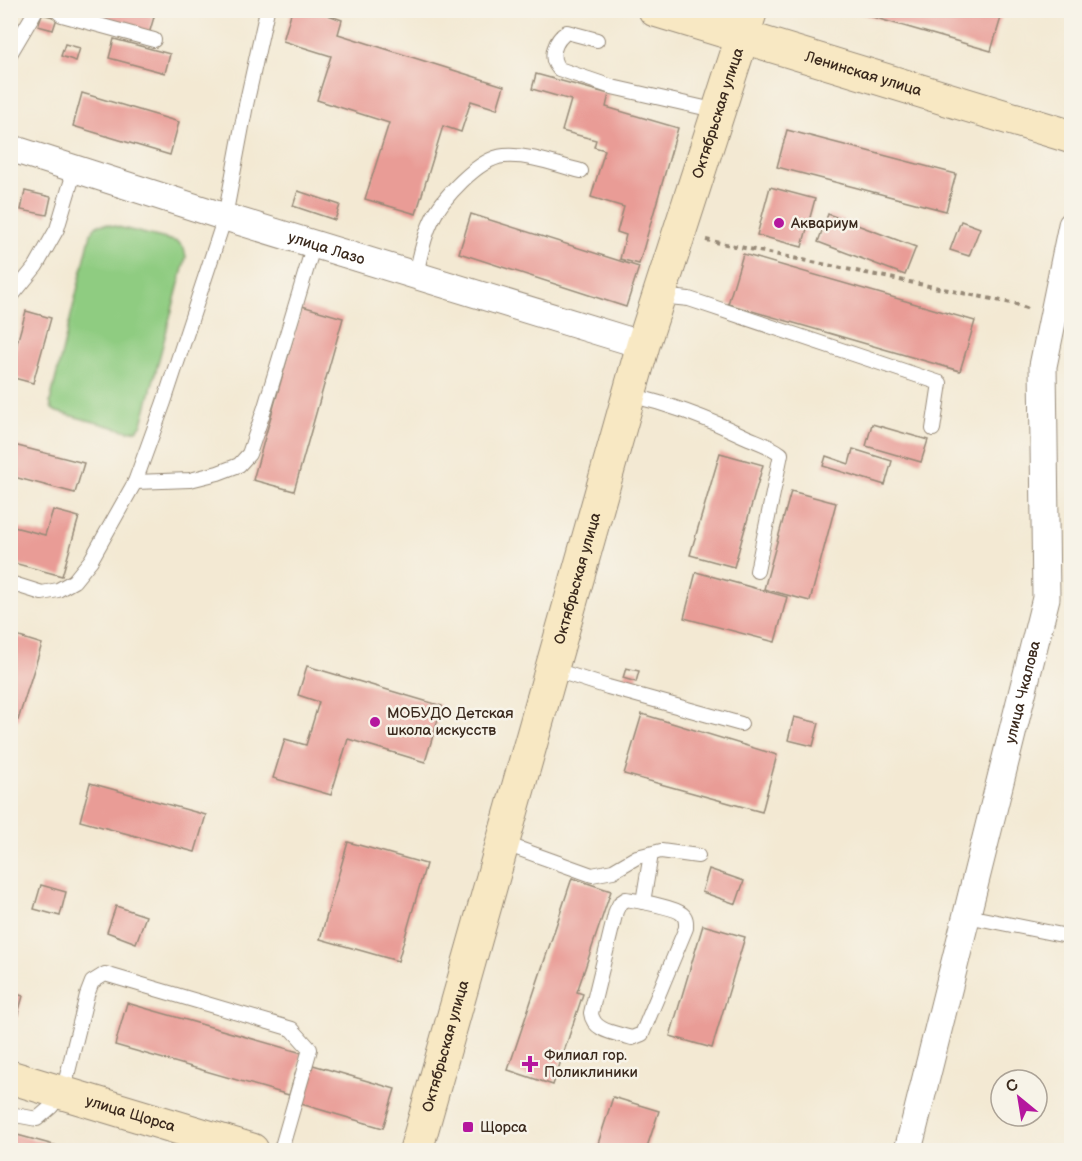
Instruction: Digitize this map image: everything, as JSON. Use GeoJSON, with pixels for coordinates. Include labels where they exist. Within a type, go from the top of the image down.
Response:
{"type":"FeatureCollection","features":[{"type":"Feature","properties":{"kind":"main road","name":"Ленинская улица"},"geometry":{"type":"LineString","coordinates":[[655,10],[747,23],[1071,137]]}},
{"type":"Feature","properties":{"kind":"main road","name":"Октябрьская улица"},"geometry":{"type":"LineString","coordinates":[[416,1150],[643,345],[747,23]]}},
{"type":"Feature","properties":{"kind":"main road","name":"улица Щорса"},"geometry":{"type":"LineString","coordinates":[[10,1077],[252,1150]]}},
{"type":"Feature","properties":{"kind":"street","name":"улица Лазо"},"geometry":{"type":"LineString","coordinates":[[10,148],[225,217],[643,345]]}},
{"type":"Feature","properties":{"kind":"street","name":"улица Чкалова"},"geometry":{"type":"LineString","coordinates":[[908,1150],[1046,598],[1043,366],[1062,320],[1071,225]]}},
{"type":"Feature","properties":{"kind":"lane"},"geometry":{"type":"LineString","coordinates":[[10,54],[36,10]]}},
{"type":"Feature","properties":{"kind":"lane"},"geometry":{"type":"LineString","coordinates":[[56,10],[62,15],[154,40]]}},
{"type":"Feature","properties":{"kind":"lane"},"geometry":{"type":"LineString","coordinates":[[10,583],[42,593],[58,590],[74,580],[91,560],[135,482],[225,217],[267,10]]}},
{"type":"Feature","properties":{"kind":"lane"},"geometry":{"type":"LineString","coordinates":[[597,40],[567,32],[560,37],[556,45],[553,56],[555,64],[559,69],[612,87],[718,111]]}},
{"type":"Feature","properties":{"kind":"lane"},"geometry":{"type":"LineString","coordinates":[[416,275],[422,246],[431,220],[449,193],[477,168],[502,156],[530,157],[581,171]]}},
{"type":"Feature","properties":{"kind":"lane"},"geometry":{"type":"LineString","coordinates":[[10,298],[36,266],[57,229],[75,169]]}},
{"type":"Feature","properties":{"kind":"lane"},"geometry":{"type":"LineString","coordinates":[[135,482],[190,480],[239,465],[249,454],[314,244]]}},
{"type":"Feature","properties":{"kind":"lane"},"geometry":{"type":"LineString","coordinates":[[659,296],[689,299],[940,383],[933,429]]}},
{"type":"Feature","properties":{"kind":"lane"},"geometry":{"type":"LineString","coordinates":[[629,395],[658,402],[720,423],[769,445],[782,454],[757,571]]}},
{"type":"Feature","properties":{"kind":"lane"},"geometry":{"type":"LineString","coordinates":[[552,669],[741,724]]}},
{"type":"Feature","properties":{"kind":"lane"},"geometry":{"type":"LineString","coordinates":[[502,843],[592,875],[613,871],[637,857],[661,851],[698,856]]}},
{"type":"Feature","properties":{"kind":"lane"},"geometry":{"type":"LineString","coordinates":[[643,902],[651,854]]}},
{"type":"Feature","properties":{"kind":"lane"},"geometry":{"type":"LineString","coordinates":[[626,900],[643,902],[681,912],[686,918],[686,928],[642,1034],[632,1038],[597,1027],[592,1020],[591,1013],[616,911],[620,903],[626,900]]}},
{"type":"Feature","properties":{"kind":"lane"},"geometry":{"type":"LineString","coordinates":[[967,916],[1071,937]]}},
{"type":"Feature","properties":{"kind":"lane"},"geometry":{"type":"LineString","coordinates":[[10,1114],[37,1119],[63,1092],[87,995],[92,982],[105,974],[292,1029],[298,1034],[310,1049],[280,1150]]}},
{"type":"Feature","properties":{"kind":"path"},"geometry":{"type":"LineString","coordinates":[[706,240],[1016,304],[1062,320]]}},
{"type":"Feature","properties":{"kind":"green space"},"geometry":{"type":"Polygon","coordinates":[[[106,224],[178,242],[184,248],[186,257],[142,424],[137,430],[128,431],[57,412],[52,409],[50,402],[91,233],[97,225],[106,224]]]}},
{"type":"Feature","properties":{"kind":"building"},"geometry":{"type":"Polygon","coordinates":[[[135,10],[154,17],[149,34],[78,11],[135,10]]]}},
{"type":"Feature","properties":{"kind":"building"},"geometry":{"type":"Polygon","coordinates":[[[292,10],[314,10],[342,20],[338,34],[504,86],[497,109],[471,101],[461,132],[443,126],[416,214],[365,199],[389,123],[317,100],[331,56],[283,41],[292,10]]]}},
{"type":"Feature","properties":{"kind":"building"},"geometry":{"type":"Polygon","coordinates":[[[848,10],[1001,10],[1003,11],[991,51],[848,10]]]}},
{"type":"Feature","properties":{"kind":"building"},"geometry":{"type":"Polygon","coordinates":[[[42,14],[57,18],[53,30],[38,26],[42,14]]]}},
{"type":"Feature","properties":{"kind":"building"},"geometry":{"type":"Polygon","coordinates":[[[114,39],[170,54],[165,73],[109,58],[114,39]]]}},
{"type":"Feature","properties":{"kind":"building"},"geometry":{"type":"Polygon","coordinates":[[[65,44],[80,48],[76,61],[61,56],[65,44]]]}},
{"type":"Feature","properties":{"kind":"building"},"geometry":{"type":"Polygon","coordinates":[[[536,74],[609,94],[606,107],[678,128],[639,264],[620,259],[626,235],[617,232],[624,207],[591,197],[605,150],[594,147],[596,140],[562,131],[571,100],[532,89],[536,74]]]}},
{"type":"Feature","properties":{"kind":"building"},"geometry":{"type":"Polygon","coordinates":[[[82,93],[179,122],[170,155],[73,126],[82,93]]]}},
{"type":"Feature","properties":{"kind":"building"},"geometry":{"type":"Polygon","coordinates":[[[787,130],[956,174],[946,211],[777,167],[787,130]]]}},
{"type":"Feature","properties":{"kind":"building"},"geometry":{"type":"Polygon","coordinates":[[[770,187],[815,199],[802,247],[757,235],[770,187]]]}},
{"type":"Feature","properties":{"kind":"building"},"geometry":{"type":"Polygon","coordinates":[[[25,191],[51,197],[47,215],[21,210],[25,191]]]}},
{"type":"Feature","properties":{"kind":"building"},"geometry":{"type":"Polygon","coordinates":[[[298,191],[340,205],[335,220],[293,206],[298,191]]]}},
{"type":"Feature","properties":{"kind":"building"},"geometry":{"type":"Polygon","coordinates":[[[471,214],[639,267],[626,307],[459,253],[471,214]]]}},
{"type":"Feature","properties":{"kind":"building"},"geometry":{"type":"Polygon","coordinates":[[[828,214],[916,247],[905,275],[818,242],[828,214]]]}},
{"type":"Feature","properties":{"kind":"building"},"geometry":{"type":"Polygon","coordinates":[[[961,221],[980,228],[969,256],[950,250],[961,221]]]}},
{"type":"Feature","properties":{"kind":"building"},"geometry":{"type":"Polygon","coordinates":[[[743,254],[975,321],[960,371],[728,304],[743,254]]]}},
{"type":"Feature","properties":{"kind":"building"},"geometry":{"type":"Polygon","coordinates":[[[302,306],[343,318],[294,491],[253,480],[302,306]]]}},
{"type":"Feature","properties":{"kind":"building"},"geometry":{"type":"Polygon","coordinates":[[[26,311],[51,318],[33,383],[10,377],[10,368],[26,311]]]}},
{"type":"Feature","properties":{"kind":"building"},"geometry":{"type":"Polygon","coordinates":[[[872,424],[928,440],[921,462],[866,446],[872,424]]]}},
{"type":"Feature","properties":{"kind":"building"},"geometry":{"type":"Polygon","coordinates":[[[10,444],[84,463],[75,493],[10,476],[10,444]]]}},
{"type":"Feature","properties":{"kind":"building"},"geometry":{"type":"Polygon","coordinates":[[[853,449],[892,461],[885,485],[823,466],[826,456],[849,464],[853,449]]]}},
{"type":"Feature","properties":{"kind":"building"},"geometry":{"type":"Polygon","coordinates":[[[720,453],[763,465],[734,567],[690,555],[720,453]]]}},
{"type":"Feature","properties":{"kind":"building"},"geometry":{"type":"Polygon","coordinates":[[[791,491],[836,503],[810,601],[764,589],[791,491]]]}},
{"type":"Feature","properties":{"kind":"building"},"geometry":{"type":"Polygon","coordinates":[[[53,510],[79,517],[62,576],[10,562],[10,526],[45,535],[53,510]]]}},
{"type":"Feature","properties":{"kind":"building"},"geometry":{"type":"Polygon","coordinates":[[[696,572],[787,597],[775,642],[684,618],[696,572]]]}},
{"type":"Feature","properties":{"kind":"building"},"geometry":{"type":"Polygon","coordinates":[[[10,634],[42,644],[18,720],[10,718],[10,634]]]}},
{"type":"Feature","properties":{"kind":"building","name":"МОБУДО Детская школа искусcтв"},"geometry":{"type":"Polygon","coordinates":[[[307,666],[442,706],[425,762],[348,739],[331,795],[273,778],[285,739],[306,745],[319,702],[298,695],[307,666]]]}},
{"type":"Feature","properties":{"kind":"building"},"geometry":{"type":"Polygon","coordinates":[[[626,668],[639,671],[636,682],[623,678],[626,668]]]}},
{"type":"Feature","properties":{"kind":"building"},"geometry":{"type":"Polygon","coordinates":[[[642,714],[777,755],[762,812],[624,774],[642,714]]]}},
{"type":"Feature","properties":{"kind":"building"},"geometry":{"type":"Polygon","coordinates":[[[794,717],[819,723],[813,746],[788,740],[794,717]]]}},
{"type":"Feature","properties":{"kind":"building"},"geometry":{"type":"Polygon","coordinates":[[[90,783],[206,815],[195,852],[80,821],[90,783]]]}},
{"type":"Feature","properties":{"kind":"building"},"geometry":{"type":"Polygon","coordinates":[[[348,842],[426,864],[398,961],[320,939],[348,842]]]}},
{"type":"Feature","properties":{"kind":"building"},"geometry":{"type":"Polygon","coordinates":[[[709,869],[744,881],[736,904],[702,892],[709,869]]]}},
{"type":"Feature","properties":{"kind":"building"},"geometry":{"type":"Polygon","coordinates":[[[572,878],[611,891],[577,992],[583,994],[553,1085],[508,1070],[572,878]]]}},
{"type":"Feature","properties":{"kind":"building"},"geometry":{"type":"Polygon","coordinates":[[[41,885],[66,892],[60,916],[34,909],[41,885]]]}},
{"type":"Feature","properties":{"kind":"building"},"geometry":{"type":"Polygon","coordinates":[[[116,906],[146,916],[136,943],[107,932],[116,906]]]}},
{"type":"Feature","properties":{"kind":"building"},"geometry":{"type":"Polygon","coordinates":[[[703,925],[745,937],[712,1048],[670,1036],[703,925]]]}},
{"type":"Feature","properties":{"kind":"building"},"geometry":{"type":"Polygon","coordinates":[[[10,992],[23,996],[17,1017],[10,1015],[10,992]]]}},
{"type":"Feature","properties":{"kind":"building"},"geometry":{"type":"Polygon","coordinates":[[[127,1003],[302,1053],[289,1095],[115,1045],[127,1003]]]}},
{"type":"Feature","properties":{"kind":"building"},"geometry":{"type":"Polygon","coordinates":[[[313,1065],[395,1089],[383,1128],[301,1104],[313,1065]]]}},
{"type":"Feature","properties":{"kind":"building"},"geometry":{"type":"Polygon","coordinates":[[[613,1097],[659,1111],[646,1150],[596,1150],[613,1097]]]}},
{"type":"Feature","properties":{"kind":"building"},"geometry":{"type":"Polygon","coordinates":[[[10,1133],[72,1150],[10,1150],[10,1133]]]}},
{"type":"Feature","properties":{"kind":"place","name":"Аквариум"},"geometry":{"type":"Point","coordinates":[779,223]}},
{"type":"Feature","properties":{"kind":"place","name":"МОБУДО Детская школа искусcтв"},"geometry":{"type":"Point","coordinates":[375,722]}},
{"type":"Feature","properties":{"kind":"place","name":"Филиал гор. Поликлиники"},"geometry":{"type":"Point","coordinates":[530,1064]}},
{"type":"Feature","properties":{"kind":"place","name":"Щорса"},"geometry":{"type":"Point","coordinates":[468,1127]}}]}
